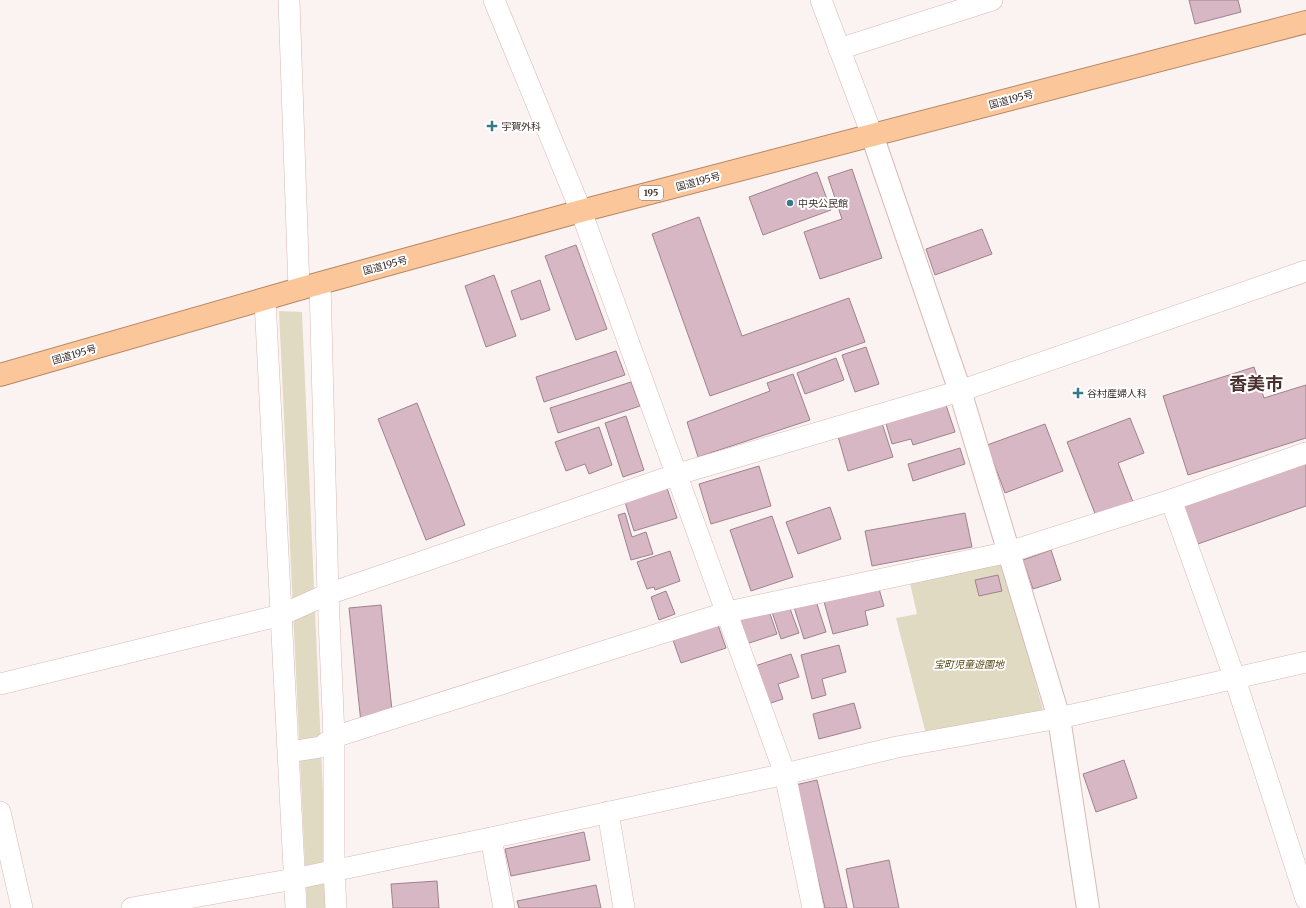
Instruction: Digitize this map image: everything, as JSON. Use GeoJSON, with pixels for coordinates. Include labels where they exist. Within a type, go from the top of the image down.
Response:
{"type":"FeatureCollection","features":[{"type":"Feature","properties":{"kind":"highway","name":"国道195号"},"geometry":{"type":"LineString","coordinates":[[0,375],[320,283],[581,211],[1306,22]]}},
{"type":"Feature","properties":{"kind":"street"},"geometry":{"type":"LineString","coordinates":[[289,0],[299,289]]}},
{"type":"Feature","properties":{"kind":"street"},"geometry":{"type":"LineString","coordinates":[[494,0],[581,211],[678,474],[785,774],[813,908]]}},
{"type":"Feature","properties":{"kind":"street"},"geometry":{"type":"LineString","coordinates":[[821,0],[872,136],[960,391],[1059,718],[1088,908]]}},
{"type":"Feature","properties":{"kind":"street"},"geometry":{"type":"LineString","coordinates":[[839,49],[969,4],[992,0]]}},
{"type":"Feature","properties":{"kind":"street"},"geometry":{"type":"LineString","coordinates":[[0,684],[281,615],[328,594],[678,474],[960,391],[1306,271]]}},
{"type":"Feature","properties":{"kind":"street"},"geometry":{"type":"LineString","coordinates":[[320,283],[328,594],[334,738],[334,870],[336,908]]}},
{"type":"Feature","properties":{"kind":"street"},"geometry":{"type":"LineString","coordinates":[[265,300],[296,908]]}},
{"type":"Feature","properties":{"kind":"street"},"geometry":{"type":"LineString","coordinates":[[289,752],[321,747],[334,738],[728,612],[1009,552],[1172,500],[1306,453]]}},
{"type":"Feature","properties":{"kind":"street"},"geometry":{"type":"LineString","coordinates":[[1172,500],[1235,679],[1306,899]]}},
{"type":"Feature","properties":{"kind":"street"},"geometry":{"type":"LineString","coordinates":[[132,908],[294,879],[492,838],[785,774],[897,747],[1059,718],[1306,662]]}},
{"type":"Feature","properties":{"kind":"street"},"geometry":{"type":"LineString","coordinates":[[0,812],[22,908]]}},
{"type":"Feature","properties":{"kind":"street"},"geometry":{"type":"LineString","coordinates":[[608,812],[624,908]]}},
{"type":"Feature","properties":{"kind":"street"},"geometry":{"type":"LineString","coordinates":[[492,838],[504,908]]}},
{"type":"Feature","properties":{"kind":"green space"},"geometry":{"type":"Polygon","coordinates":[[[279,311],[302,312],[328,908],[307,908],[279,311]]]}},
{"type":"Feature","properties":{"kind":"green space","name":"宝町児童遊園地"},"geometry":{"type":"Polygon","coordinates":[[[1003,564],[1043,710],[926,734],[896,618],[917,614],[910,583],[1003,564]]]}},
{"type":"Feature","properties":{"kind":"building"},"geometry":{"type":"Polygon","coordinates":[[[1189,0],[1238,0],[1241,12],[1195,24],[1189,0]]]}},
{"type":"Feature","properties":{"kind":"building"},"geometry":{"type":"Polygon","coordinates":[[[852,169],[882,258],[820,279],[804,232],[842,219],[828,177],[852,169]]]}},
{"type":"Feature","properties":{"kind":"building","name":"中央公民館"},"geometry":{"type":"Polygon","coordinates":[[[817,172],[831,210],[763,235],[749,197],[817,172]]]}},
{"type":"Feature","properties":{"kind":"building"},"geometry":{"type":"Polygon","coordinates":[[[699,217],[742,336],[849,298],[865,342],[710,396],[652,234],[699,217]]]}},
{"type":"Feature","properties":{"kind":"building"},"geometry":{"type":"Polygon","coordinates":[[[982,229],[992,254],[935,275],[926,249],[982,229]]]}},
{"type":"Feature","properties":{"kind":"building"},"geometry":{"type":"Polygon","coordinates":[[[576,245],[607,329],[576,340],[545,256],[576,245]]]}},
{"type":"Feature","properties":{"kind":"building"},"geometry":{"type":"Polygon","coordinates":[[[494,275],[516,336],[486,347],[465,286],[494,275]]]}},
{"type":"Feature","properties":{"kind":"building"},"geometry":{"type":"Polygon","coordinates":[[[540,280],[550,310],[521,320],[511,291],[540,280]]]}},
{"type":"Feature","properties":{"kind":"building"},"geometry":{"type":"Polygon","coordinates":[[[866,347],[879,384],[855,392],[842,355],[866,347]]]}},
{"type":"Feature","properties":{"kind":"building"},"geometry":{"type":"Polygon","coordinates":[[[616,351],[625,375],[544,402],[536,377],[616,351]]]}},
{"type":"Feature","properties":{"kind":"building"},"geometry":{"type":"Polygon","coordinates":[[[836,358],[844,380],[805,394],[797,373],[836,358]]]}},
{"type":"Feature","properties":{"kind":"building"},"geometry":{"type":"Polygon","coordinates":[[[1254,367],[1264,398],[1306,385],[1306,438],[1188,475],[1163,396],[1254,367]]]}},
{"type":"Feature","properties":{"kind":"building"},"geometry":{"type":"Polygon","coordinates":[[[793,374],[810,420],[698,457],[687,422],[770,391],[767,383],[793,374]]]}},
{"type":"Feature","properties":{"kind":"building"},"geometry":{"type":"Polygon","coordinates":[[[631,382],[640,406],[558,433],[550,408],[631,382]]]}},
{"type":"Feature","properties":{"kind":"building"},"geometry":{"type":"Polygon","coordinates":[[[417,403],[465,525],[426,540],[378,419],[417,403]]]}},
{"type":"Feature","properties":{"kind":"building"},"geometry":{"type":"Polygon","coordinates":[[[946,405],[955,432],[913,445],[911,439],[892,444],[884,417],[946,405]]]}},
{"type":"Feature","properties":{"kind":"building"},"geometry":{"type":"Polygon","coordinates":[[[626,416],[644,470],[623,477],[605,423],[626,416]]]}},
{"type":"Feature","properties":{"kind":"building"},"geometry":{"type":"Polygon","coordinates":[[[1130,418],[1144,453],[1118,463],[1133,502],[1096,516],[1067,442],[1130,418]]]}},
{"type":"Feature","properties":{"kind":"building"},"geometry":{"type":"Polygon","coordinates":[[[881,420],[893,457],[848,471],[837,433],[881,420]]]}},
{"type":"Feature","properties":{"kind":"building"},"geometry":{"type":"Polygon","coordinates":[[[1045,424],[1063,471],[1005,493],[987,445],[1045,424]]]}},
{"type":"Feature","properties":{"kind":"building"},"geometry":{"type":"Polygon","coordinates":[[[599,427],[612,465],[589,474],[585,464],[566,471],[555,442],[599,427]]]}},
{"type":"Feature","properties":{"kind":"building"},"geometry":{"type":"Polygon","coordinates":[[[960,448],[965,464],[913,481],[908,464],[960,448]]]}},
{"type":"Feature","properties":{"kind":"building"},"geometry":{"type":"Polygon","coordinates":[[[1306,462],[1306,506],[1195,545],[1181,505],[1306,462]]]}},
{"type":"Feature","properties":{"kind":"building"},"geometry":{"type":"Polygon","coordinates":[[[759,466],[771,506],[711,524],[699,484],[759,466]]]}},
{"type":"Feature","properties":{"kind":"building"},"geometry":{"type":"Polygon","coordinates":[[[667,488],[677,518],[634,531],[625,502],[667,488]]]}},
{"type":"Feature","properties":{"kind":"building"},"geometry":{"type":"Polygon","coordinates":[[[830,507],[841,539],[798,554],[786,522],[830,507]]]}},
{"type":"Feature","properties":{"kind":"building"},"geometry":{"type":"Polygon","coordinates":[[[625,513],[632,537],[646,532],[653,554],[631,560],[618,515],[625,513]]]}},
{"type":"Feature","properties":{"kind":"building"},"geometry":{"type":"Polygon","coordinates":[[[965,513],[972,547],[872,566],[865,531],[965,513]]]}},
{"type":"Feature","properties":{"kind":"building"},"geometry":{"type":"Polygon","coordinates":[[[772,516],[793,577],[751,591],[730,530],[772,516]]]}},
{"type":"Feature","properties":{"kind":"building"},"geometry":{"type":"Polygon","coordinates":[[[1051,550],[1061,580],[1033,589],[1023,560],[1051,550]]]}},
{"type":"Feature","properties":{"kind":"building"},"geometry":{"type":"Polygon","coordinates":[[[670,551],[680,581],[655,590],[654,587],[647,589],[637,562],[670,551]]]}},
{"type":"Feature","properties":{"kind":"building"},"geometry":{"type":"Polygon","coordinates":[[[998,575],[1002,591],[979,596],[975,580],[998,575]]]}},
{"type":"Feature","properties":{"kind":"building"},"geometry":{"type":"Polygon","coordinates":[[[877,582],[884,606],[865,611],[868,625],[833,634],[823,598],[877,582]]]}},
{"type":"Feature","properties":{"kind":"building"},"geometry":{"type":"Polygon","coordinates":[[[666,591],[675,614],[659,620],[651,597],[666,591]]]}},
{"type":"Feature","properties":{"kind":"building"},"geometry":{"type":"Polygon","coordinates":[[[815,598],[826,632],[804,639],[793,604],[815,598]]]}},
{"type":"Feature","properties":{"kind":"building"},"geometry":{"type":"Polygon","coordinates":[[[381,605],[393,720],[361,723],[349,608],[381,605]]]}},
{"type":"Feature","properties":{"kind":"building"},"geometry":{"type":"Polygon","coordinates":[[[789,606],[799,633],[781,639],[772,612],[789,606]]]}},
{"type":"Feature","properties":{"kind":"building"},"geometry":{"type":"Polygon","coordinates":[[[768,608],[777,634],[746,644],[738,618],[768,608]]]}},
{"type":"Feature","properties":{"kind":"building"},"geometry":{"type":"Polygon","coordinates":[[[718,625],[726,648],[681,663],[673,640],[718,625]]]}},
{"type":"Feature","properties":{"kind":"building"},"geometry":{"type":"Polygon","coordinates":[[[839,645],[846,672],[822,679],[826,695],[812,699],[801,655],[839,645]]]}},
{"type":"Feature","properties":{"kind":"building"},"geometry":{"type":"Polygon","coordinates":[[[791,654],[799,677],[778,684],[783,699],[768,704],[755,666],[791,654]]]}},
{"type":"Feature","properties":{"kind":"building"},"geometry":{"type":"Polygon","coordinates":[[[854,703],[861,728],[819,739],[813,714],[854,703]]]}},
{"type":"Feature","properties":{"kind":"building"},"geometry":{"type":"Polygon","coordinates":[[[1124,760],[1137,798],[1096,812],[1083,774],[1124,760]]]}},
{"type":"Feature","properties":{"kind":"building"},"geometry":{"type":"Polygon","coordinates":[[[817,780],[847,908],[825,908],[795,785],[817,780]]]}},
{"type":"Feature","properties":{"kind":"building"},"geometry":{"type":"Polygon","coordinates":[[[584,832],[590,860],[511,876],[505,849],[584,832]]]}},
{"type":"Feature","properties":{"kind":"building"},"geometry":{"type":"Polygon","coordinates":[[[889,860],[899,908],[854,908],[846,869],[889,860]]]}},
{"type":"Feature","properties":{"kind":"building"},"geometry":{"type":"Polygon","coordinates":[[[437,881],[439,908],[393,908],[391,884],[437,881]]]}},
{"type":"Feature","properties":{"kind":"building"},"geometry":{"type":"Polygon","coordinates":[[[596,885],[601,908],[519,908],[517,901],[596,885]]]}},
{"type":"Feature","properties":{"kind":"place","name":"宇賀外科"},"geometry":{"type":"Point","coordinates":[492,126]}},
{"type":"Feature","properties":{"kind":"place","name":"中央公民館"},"geometry":{"type":"Point","coordinates":[790,203]}},
{"type":"Feature","properties":{"kind":"place","name":"谷村産婦人科"},"geometry":{"type":"Point","coordinates":[1078,393]}},
{"type":"Feature","properties":{"kind":"district","name":"香美市"},"geometry":{"type":"Point","coordinates":[1256,384]}}]}
